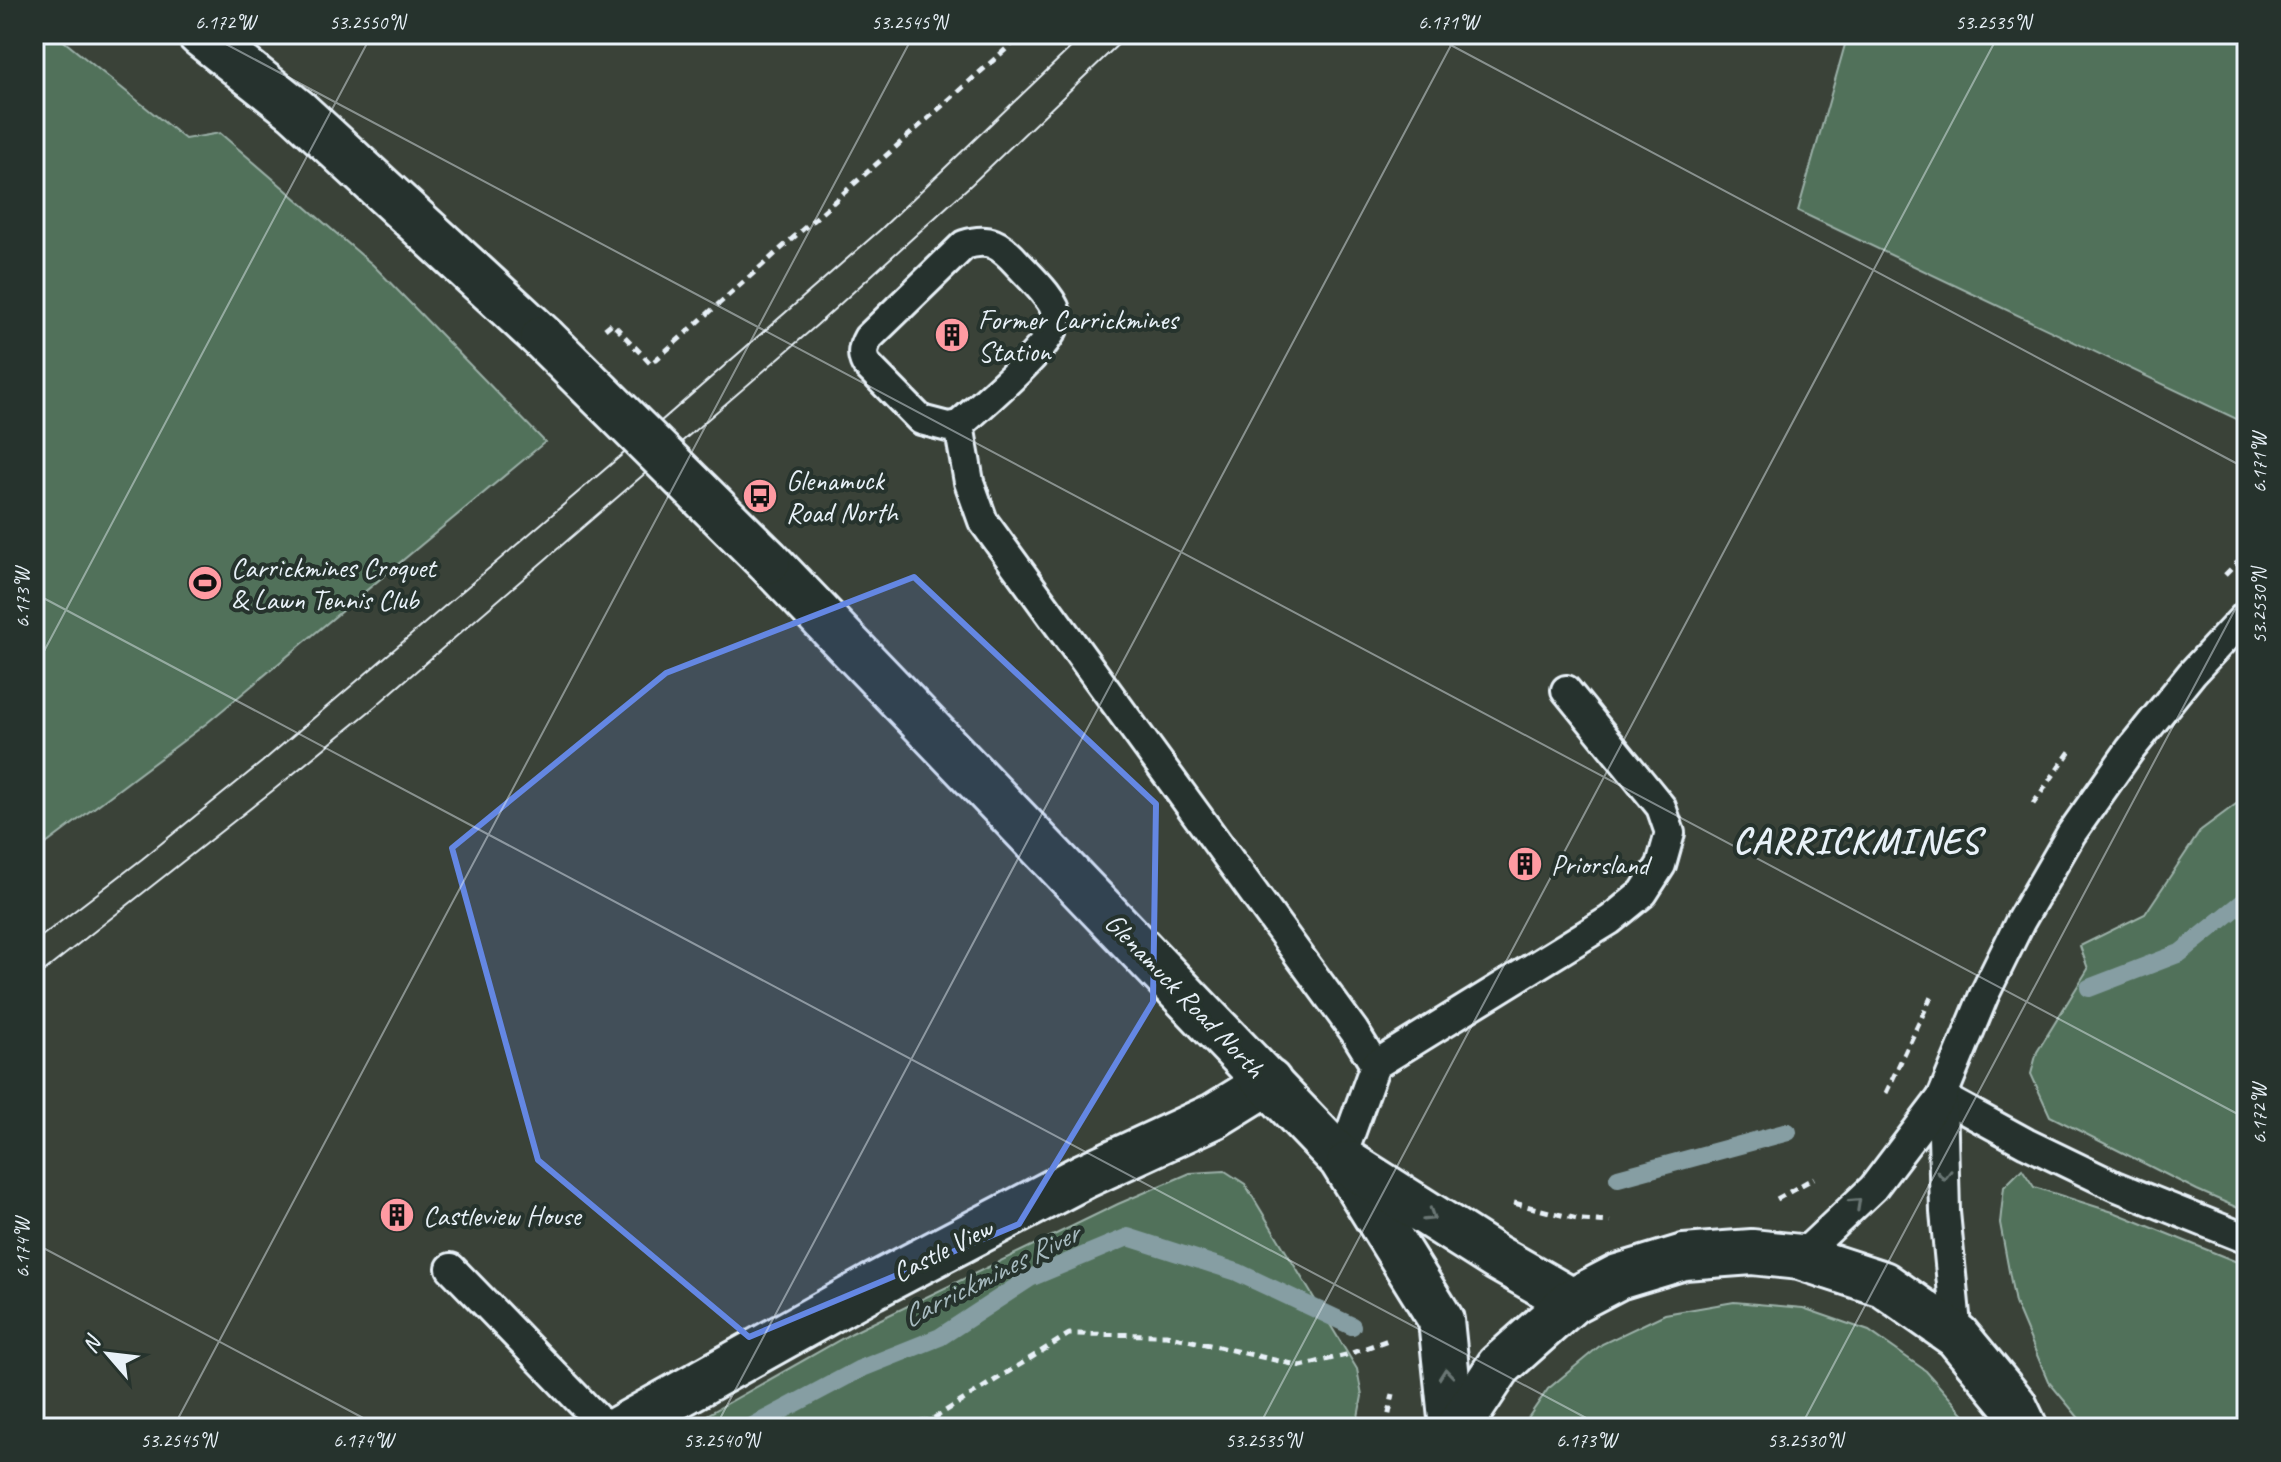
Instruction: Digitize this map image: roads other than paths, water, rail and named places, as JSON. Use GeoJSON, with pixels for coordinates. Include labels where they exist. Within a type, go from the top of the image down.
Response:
{"type":"FeatureCollection","features":[{"type":"Feature","properties":{"kind":"main road","name":"Glenamuck Road North"},"geometry":{"type":"LineString","coordinates":[[200,34],[296,110],[543,338],[768,561],[1341,1159],[1441,1320],[1455,1428]]}},
{"type":"Feature","properties":{"kind":"main road","name":"Castle View"},"geometry":{"type":"LineString","coordinates":[[620,1428],[872,1287],[1084,1176],[1214,1116],[1269,1082]]}},
{"type":"Feature","properties":{"kind":"main road","name":"Glenamuck Road North"},"geometry":{"type":"LineString","coordinates":[[1341,1159],[1497,1258],[1572,1301]]}},
{"type":"Feature","properties":{"kind":"main road"},"geometry":{"type":"LineString","coordinates":[[1455,1428],[1499,1366],[1572,1301],[1618,1277],[1684,1257],[1752,1252],[1800,1257],[1883,1284],[1957,1336],[2014,1405],[2025,1428]]}},
{"type":"Feature","properties":{"kind":"lane"},"geometry":{"type":"LineString","coordinates":[[978,241],[1004,249],[1050,300],[1057,314],[1054,329],[1042,347],[959,425],[948,427],[921,420],[866,364],[863,348],[868,338],[964,245],[978,241]]}},
{"type":"Feature","properties":{"kind":"lane"},"geometry":{"type":"LineString","coordinates":[[959,425],[969,482],[983,521],[1354,1031],[1375,1065]]}},
{"type":"Feature","properties":{"kind":"lane"},"geometry":{"type":"LineString","coordinates":[[1800,1257],[1873,1188],[1942,1097],[1984,995],[2014,934],[2071,834],[2130,750],[2192,673],[2247,614]]}},
{"type":"Feature","properties":{"kind":"lane"},"geometry":{"type":"LineString","coordinates":[[1341,1159],[1375,1065],[1610,920],[1643,893],[1661,865],[1670,833],[1661,807],[1566,690]]}},
{"type":"Feature","properties":{"kind":"lane"},"geometry":{"type":"LineString","coordinates":[[1942,1097],[2026,1143],[2115,1186],[2247,1239]]}},
{"type":"Feature","properties":{"kind":"lane"},"geometry":{"type":"LineString","coordinates":[[1942,1097],[1945,1212],[1957,1336]]}},
{"type":"Feature","properties":{"kind":"lane"},"geometry":{"type":"LineString","coordinates":[[451,1268],[606,1428]]}},
{"type":"Feature","properties":{"kind":"waterway","name":"Carrickmines River"},"geometry":{"type":"LineString","coordinates":[[2089,988],[2180,953],[2247,899]]}},
{"type":"Feature","properties":{"kind":"waterway","name":"Carrickmines River"},"geometry":{"type":"LineString","coordinates":[[1618,1178],[1788,1132]]}},
{"type":"Feature","properties":{"kind":"waterway","name":"Carrickmines River"},"geometry":{"type":"LineString","coordinates":[[749,1428],[860,1369],[940,1337],[1030,1278],[1128,1237],[1237,1272],[1352,1326]]}},
{"type":"Feature","properties":{"kind":"tram line"},"geometry":{"type":"LineString","coordinates":[[34,942],[262,762],[637,442],[880,230],[1085,34]]}},
{"type":"Feature","properties":{"kind":"tram line"},"geometry":{"type":"LineString","coordinates":[[34,979],[371,710],[817,325],[972,184],[1129,34]]}},
{"type":"Feature","properties":{"kind":"place","name":"Former Carrickmines Station"},"geometry":{"type":"Point","coordinates":[952,335]}},
{"type":"Feature","properties":{"kind":"place","name":"Glenamuck Road North"},"geometry":{"type":"Point","coordinates":[760,496]}},
{"type":"Feature","properties":{"kind":"place","name":"Carrickmines Croquet & Lawn Tennis Club"},"geometry":{"type":"Point","coordinates":[205,583]}},
{"type":"Feature","properties":{"kind":"place","name":"Priorsland"},"geometry":{"type":"Point","coordinates":[1525,864]}},
{"type":"Feature","properties":{"kind":"place","name":"Castleview House"},"geometry":{"type":"Point","coordinates":[397,1215]}},
{"type":"Feature","properties":{"kind":"district","name":"CARRICKMINES"},"geometry":{"type":"Point","coordinates":[1857,841]}}]}
